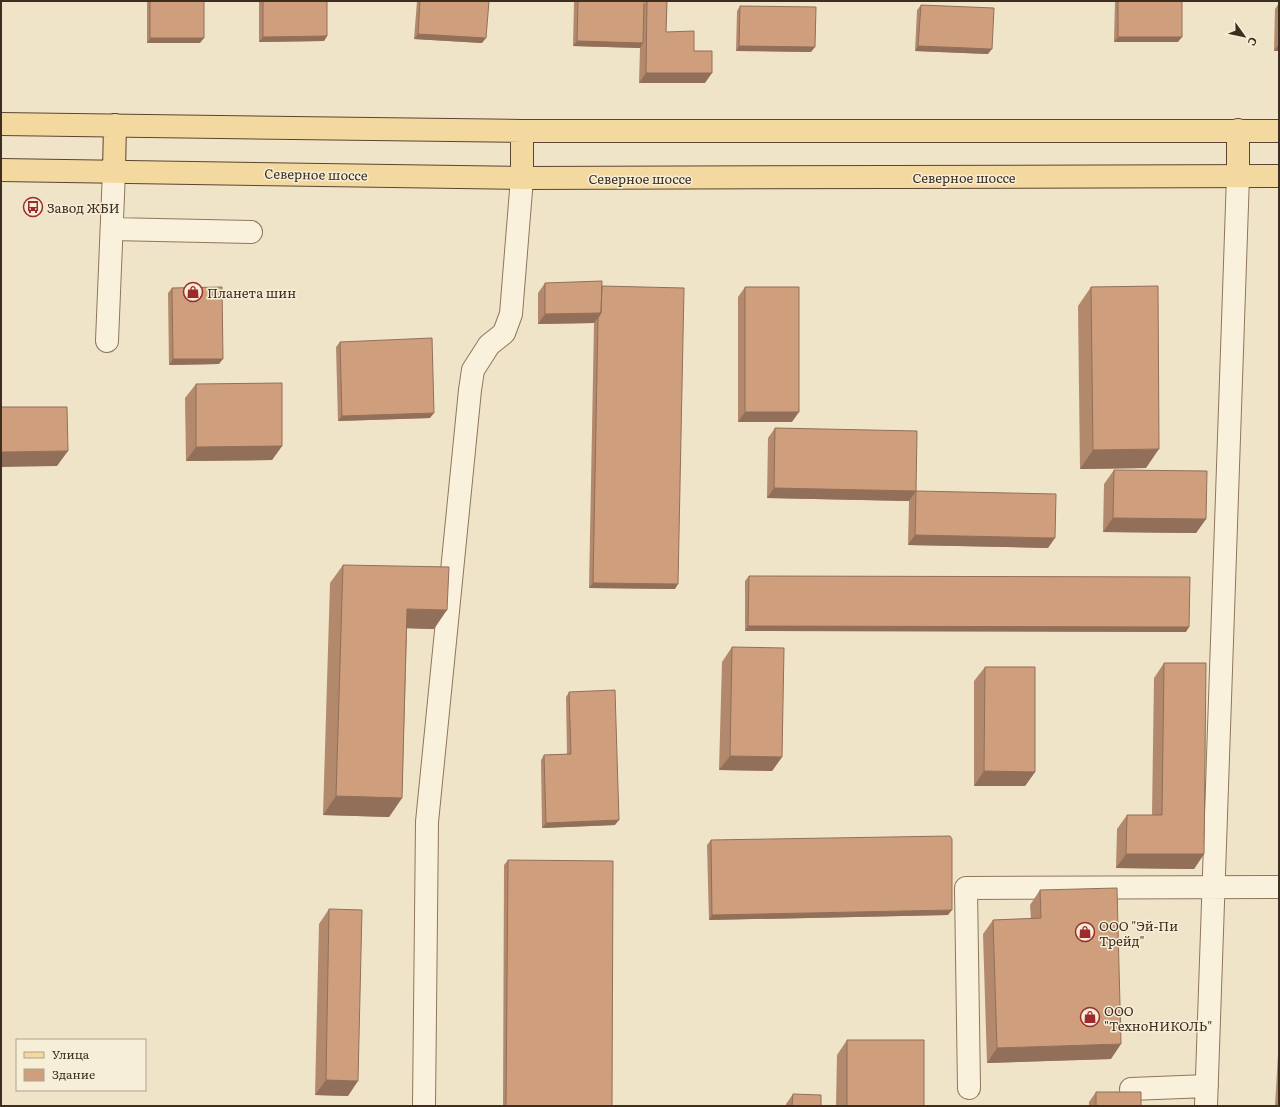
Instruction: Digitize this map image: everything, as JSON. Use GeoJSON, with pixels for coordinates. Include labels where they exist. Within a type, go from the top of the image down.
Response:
{"type":"FeatureCollection","features":[{"type":"Feature","properties":{"kind":"main road"},"geometry":{"type":"LineString","coordinates":[[1,124],[522,131],[1279,131]]}},
{"type":"Feature","properties":{"kind":"main road"},"geometry":{"type":"LineString","coordinates":[[114,171],[115,125]]}},
{"type":"Feature","properties":{"kind":"main road"},"geometry":{"type":"LineString","coordinates":[[1238,130],[1238,176]]}},
{"type":"Feature","properties":{"kind":"main road"},"geometry":{"type":"LineString","coordinates":[[522,131],[522,178]]}},
{"type":"Feature","properties":{"kind":"main road","name":"Северное шоссе"},"geometry":{"type":"LineString","coordinates":[[1,170],[522,178],[1279,176]]}},
{"type":"Feature","properties":{"kind":"lane"},"geometry":{"type":"LineString","coordinates":[[107,341],[114,171]]}},
{"type":"Feature","properties":{"kind":"lane"},"geometry":{"type":"LineString","coordinates":[[1131,1089],[1207,1096],[1238,176]]}},
{"type":"Feature","properties":{"kind":"lane"},"geometry":{"type":"LineString","coordinates":[[424,1106],[427,822],[470,390],[473,370],[489,345],[504,333],[512,314],[522,178]]}},
{"type":"Feature","properties":{"kind":"lane"},"geometry":{"type":"LineString","coordinates":[[112,229],[251,232]]}},
{"type":"Feature","properties":{"kind":"lane"},"geometry":{"type":"LineString","coordinates":[[970,1088],[966,888],[1214,886],[1279,887]]}},
{"type":"Feature","properties":{"kind":"building"},"geometry":{"type":"Polygon","coordinates":[[[150,1],[204,1],[204,38],[150,38],[150,1]]]}},
{"type":"Feature","properties":{"kind":"building"},"geometry":{"type":"Polygon","coordinates":[[[263,1],[327,1],[327,36],[263,37],[263,1]]]}},
{"type":"Feature","properties":{"kind":"building"},"geometry":{"type":"Polygon","coordinates":[[[420,1],[489,1],[486,38],[418,34],[420,1]]]}},
{"type":"Feature","properties":{"kind":"building"},"geometry":{"type":"Polygon","coordinates":[[[578,1],[644,1],[643,43],[577,41],[578,1]]]}},
{"type":"Feature","properties":{"kind":"building"},"geometry":{"type":"Polygon","coordinates":[[[647,1],[667,1],[666,32],[694,31],[694,51],[712,51],[712,73],[646,73],[647,1]]]}},
{"type":"Feature","properties":{"kind":"building"},"geometry":{"type":"Polygon","coordinates":[[[1118,1],[1182,1],[1182,37],[1118,37],[1118,1]]]}},
{"type":"Feature","properties":{"kind":"building"},"geometry":{"type":"Polygon","coordinates":[[[921,5],[994,8],[992,49],[918,46],[921,5]]]}},
{"type":"Feature","properties":{"kind":"building"},"geometry":{"type":"Polygon","coordinates":[[[740,6],[816,7],[815,47],[739,46],[740,6]]]}},
{"type":"Feature","properties":{"kind":"building"},"geometry":{"type":"Polygon","coordinates":[[[602,281],[601,313],[545,314],[545,283],[602,281]]]}},
{"type":"Feature","properties":{"kind":"building"},"geometry":{"type":"Polygon","coordinates":[[[602,286],[684,288],[678,584],[593,583],[598,318],[601,313],[602,286]]]}},
{"type":"Feature","properties":{"kind":"building"},"geometry":{"type":"Polygon","coordinates":[[[1158,286],[1159,449],[1093,450],[1091,287],[1158,286]]]}},
{"type":"Feature","properties":{"kind":"building"},"geometry":{"type":"Polygon","coordinates":[[[222,287],[223,359],[173,359],[172,288],[222,287]]]}},
{"type":"Feature","properties":{"kind":"building"},"geometry":{"type":"Polygon","coordinates":[[[745,287],[799,287],[799,412],[745,412],[745,287]]]}},
{"type":"Feature","properties":{"kind":"building"},"geometry":{"type":"Polygon","coordinates":[[[432,338],[434,413],[342,416],[340,342],[432,338]]]}},
{"type":"Feature","properties":{"kind":"building"},"geometry":{"type":"Polygon","coordinates":[[[282,383],[282,446],[196,447],[196,384],[282,383]]]}},
{"type":"Feature","properties":{"kind":"building"},"geometry":{"type":"Polygon","coordinates":[[[1,407],[67,407],[68,451],[1,452],[1,407]]]}},
{"type":"Feature","properties":{"kind":"building"},"geometry":{"type":"Polygon","coordinates":[[[775,428],[917,431],[916,491],[774,488],[775,428]]]}},
{"type":"Feature","properties":{"kind":"building"},"geometry":{"type":"Polygon","coordinates":[[[1114,470],[1207,471],[1206,519],[1113,518],[1114,470]]]}},
{"type":"Feature","properties":{"kind":"building"},"geometry":{"type":"Polygon","coordinates":[[[916,491],[1056,494],[1055,538],[915,535],[916,491]]]}},
{"type":"Feature","properties":{"kind":"building"},"geometry":{"type":"Polygon","coordinates":[[[343,565],[449,567],[447,610],[407,609],[402,798],[336,796],[343,565]]]}},
{"type":"Feature","properties":{"kind":"building"},"geometry":{"type":"Polygon","coordinates":[[[749,576],[1190,577],[1189,627],[748,626],[749,576]]]}},
{"type":"Feature","properties":{"kind":"building"},"geometry":{"type":"Polygon","coordinates":[[[732,647],[784,648],[782,757],[730,756],[732,647]]]}},
{"type":"Feature","properties":{"kind":"building"},"geometry":{"type":"Polygon","coordinates":[[[1164,663],[1206,663],[1204,854],[1126,854],[1127,815],[1162,815],[1164,663]]]}},
{"type":"Feature","properties":{"kind":"building"},"geometry":{"type":"Polygon","coordinates":[[[985,667],[1035,667],[1035,772],[984,771],[985,667]]]}},
{"type":"Feature","properties":{"kind":"building"},"geometry":{"type":"Polygon","coordinates":[[[615,690],[619,820],[546,823],[544,755],[571,754],[569,692],[615,690]]]}},
{"type":"Feature","properties":{"kind":"building"},"geometry":{"type":"Polygon","coordinates":[[[950,836],[952,839],[952,910],[712,915],[711,840],[950,836]]]}},
{"type":"Feature","properties":{"kind":"building"},"geometry":{"type":"Polygon","coordinates":[[[508,860],[613,861],[612,1106],[506,1106],[508,860]]]}},
{"type":"Feature","properties":{"kind":"building"},"geometry":{"type":"Polygon","coordinates":[[[1117,888],[1121,1044],[997,1048],[993,920],[1041,918],[1040,890],[1117,888]]]}},
{"type":"Feature","properties":{"kind":"building"},"geometry":{"type":"Polygon","coordinates":[[[329,909],[362,910],[358,1081],[326,1080],[329,909]]]}},
{"type":"Feature","properties":{"kind":"building"},"geometry":{"type":"Polygon","coordinates":[[[847,1040],[924,1040],[924,1106],[847,1106],[847,1040]]]}},
{"type":"Feature","properties":{"kind":"building"},"geometry":{"type":"Polygon","coordinates":[[[1096,1092],[1141,1092],[1141,1106],[1096,1106],[1096,1092]]]}},
{"type":"Feature","properties":{"kind":"building"},"geometry":{"type":"Polygon","coordinates":[[[793,1094],[821,1095],[821,1106],[792,1106],[793,1094]]]}},
{"type":"Feature","properties":{"kind":"place","name":"Завод ЖБИ"},"geometry":{"type":"Point","coordinates":[33,207]}},
{"type":"Feature","properties":{"kind":"place","name":"Планета шин"},"geometry":{"type":"Point","coordinates":[193,292]}},
{"type":"Feature","properties":{"kind":"place","name":"ООО \"Эй-Пи Трейд\""},"geometry":{"type":"Point","coordinates":[1085,932]}},
{"type":"Feature","properties":{"kind":"place","name":"ООО \"ТехноНИКОЛЬ\""},"geometry":{"type":"Point","coordinates":[1090,1017]}}]}
